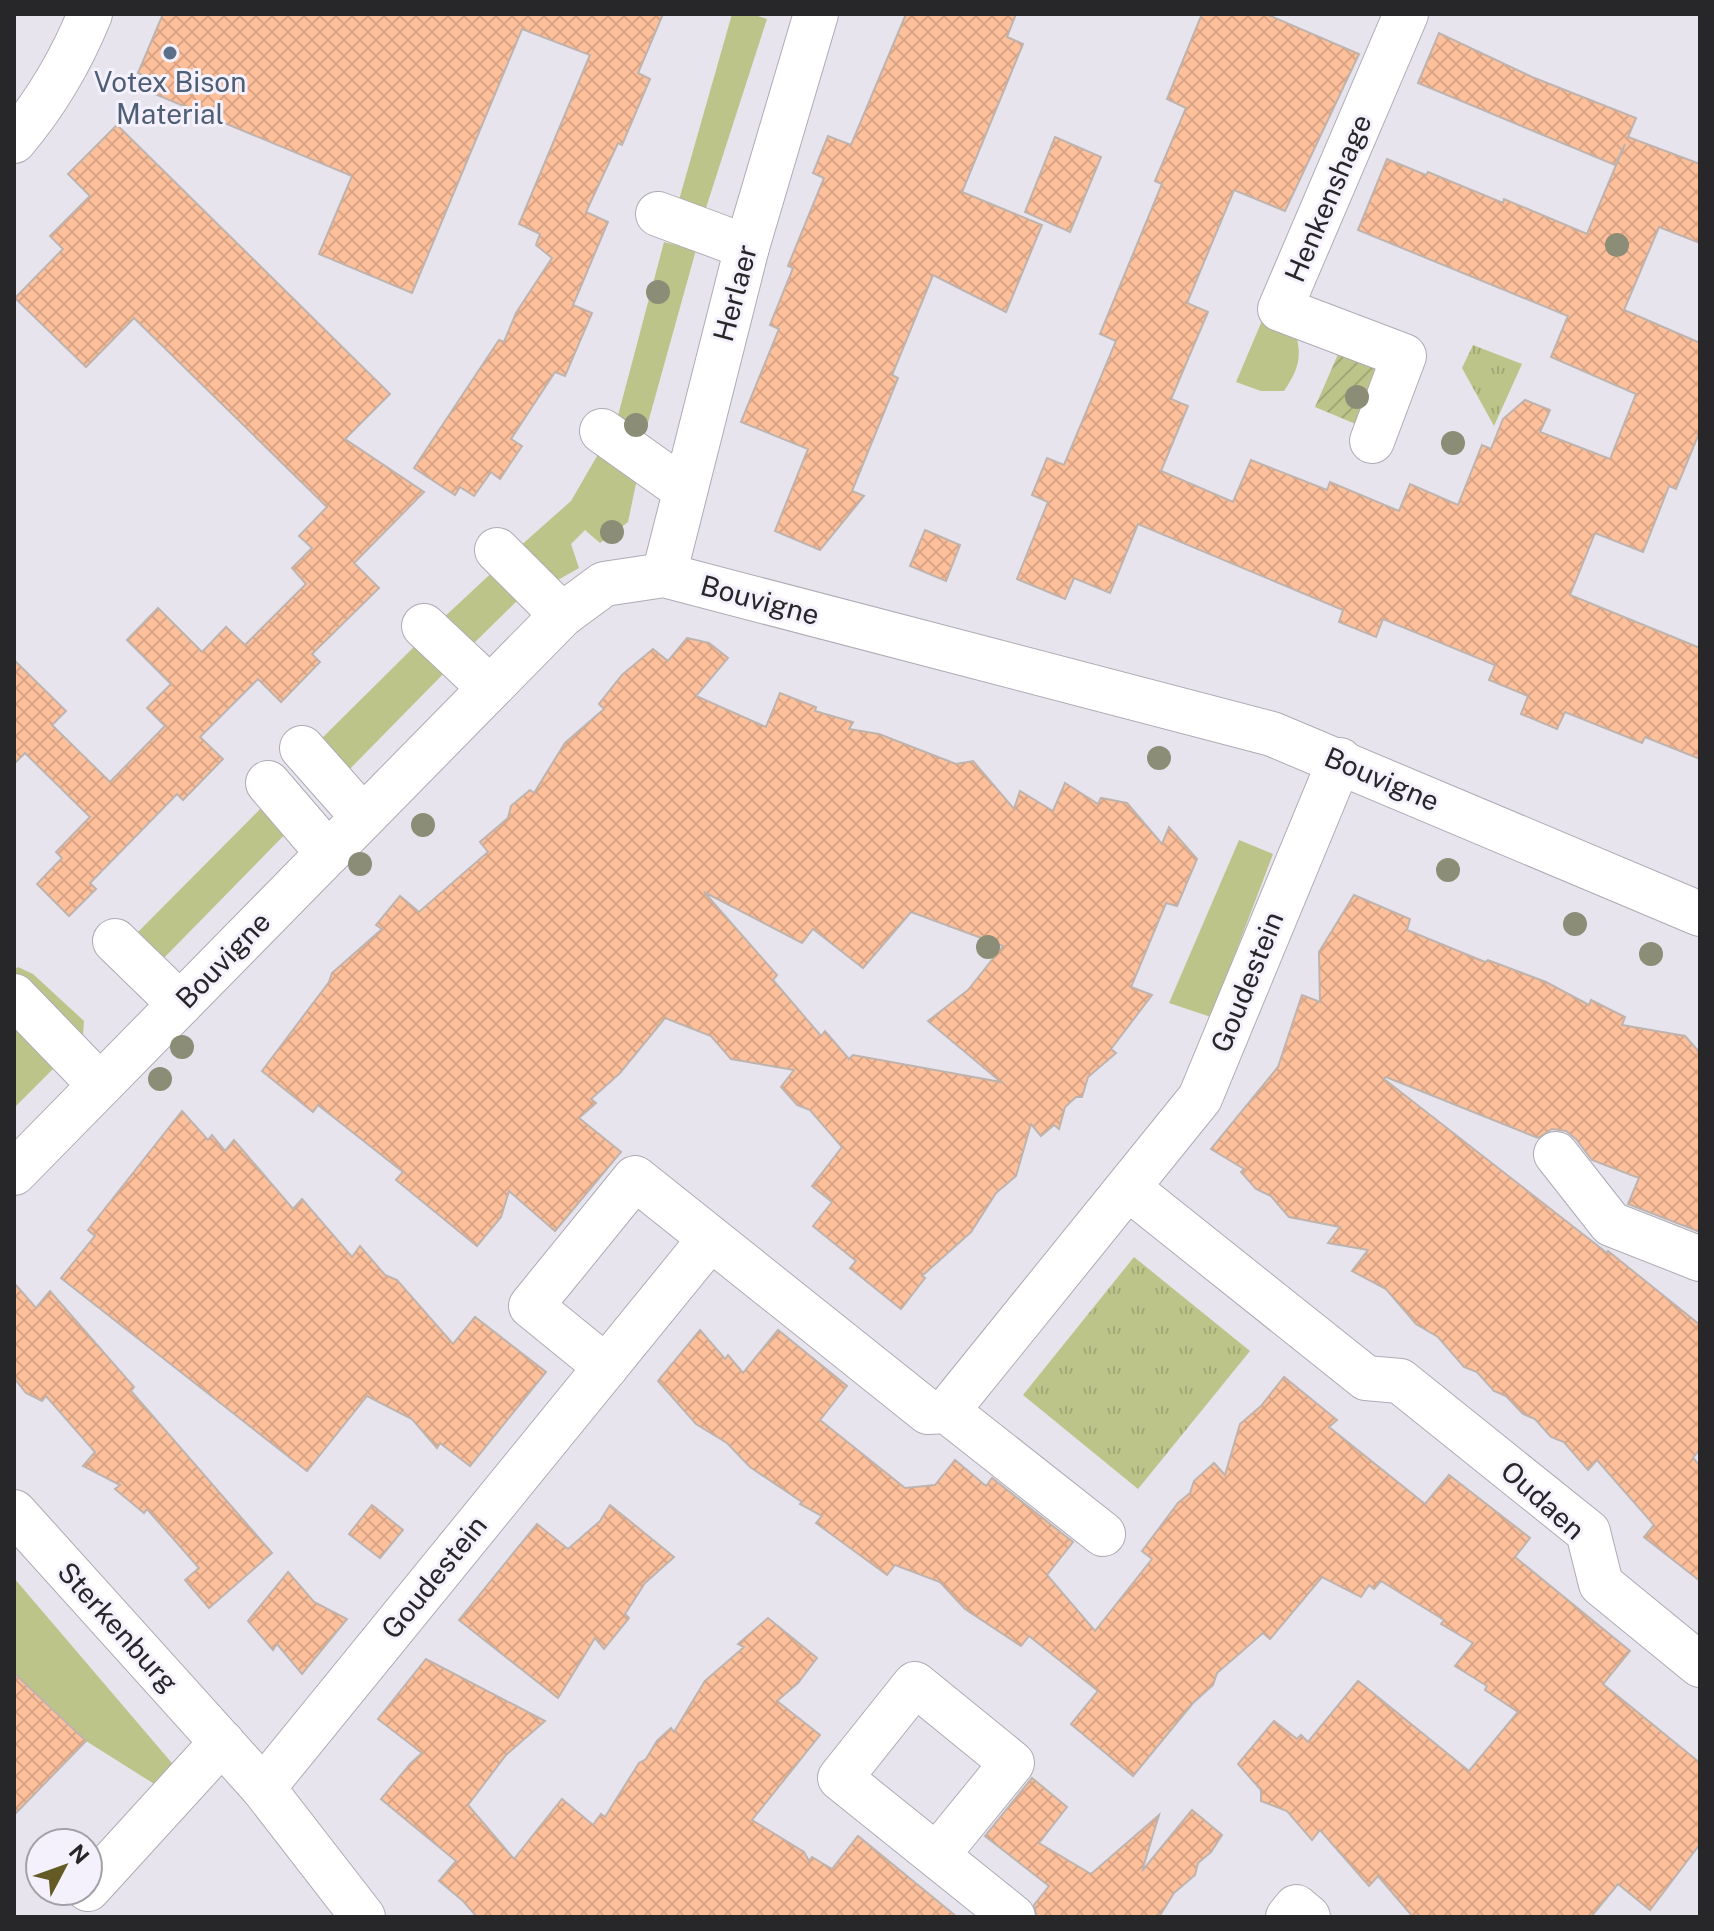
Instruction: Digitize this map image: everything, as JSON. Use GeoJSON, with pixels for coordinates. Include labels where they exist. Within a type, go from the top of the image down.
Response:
{"type":"FeatureCollection","features":[{"type":"Feature","properties":{"kind":"street"},"geometry":{"type":"LineString","coordinates":[[14,141],[41,109],[75,51],[90,14]]}},
{"type":"Feature","properties":{"kind":"street","name":"Herlaer"},"geometry":{"type":"LineString","coordinates":[[664,575],[747,247],[816,14]]}},
{"type":"Feature","properties":{"kind":"street","name":"Henkenshage"},"geometry":{"type":"LineString","coordinates":[[1372,441],[1404,356],[1280,309],[1406,14]]}},
{"type":"Feature","properties":{"kind":"street"},"geometry":{"type":"LineString","coordinates":[[658,214],[747,247]]}},
{"type":"Feature","properties":{"kind":"street"},"geometry":{"type":"LineString","coordinates":[[602,431],[685,490]]}},
{"type":"Feature","properties":{"kind":"street"},"geometry":{"type":"LineString","coordinates":[[497,550],[562,615]]}},
{"type":"Feature","properties":{"kind":"street","name":"Bouvigne"},"geometry":{"type":"LineString","coordinates":[[14,1173],[562,615],[604,584],[664,575],[1272,734],[1700,914]]}},
{"type":"Feature","properties":{"kind":"street"},"geometry":{"type":"LineString","coordinates":[[424,626],[490,688]]}},
{"type":"Feature","properties":{"kind":"street"},"geometry":{"type":"LineString","coordinates":[[302,748],[363,817]]}},
{"type":"Feature","properties":{"kind":"street","name":"Goudestein"},"geometry":{"type":"LineString","coordinates":[[947,1411],[1200,1098],[1340,760]]}},
{"type":"Feature","properties":{"kind":"street"},"geometry":{"type":"LineString","coordinates":[[268,783],[328,853]]}},
{"type":"Feature","properties":{"kind":"street"},"geometry":{"type":"LineString","coordinates":[[115,941],[180,1004]]}},
{"type":"Feature","properties":{"kind":"street"},"geometry":{"type":"LineString","coordinates":[[14,996],[100,1085]]}},
{"type":"Feature","properties":{"kind":"street"},"geometry":{"type":"LineString","coordinates":[[1556,1154],[1611,1224],[1700,1259]]}},
{"type":"Feature","properties":{"kind":"street"},"geometry":{"type":"LineString","coordinates":[[606,1367],[531,1306],[635,1178],[928,1412],[947,1411],[1103,1534]]}},
{"type":"Feature","properties":{"kind":"street","name":"Oudaen"},"geometry":{"type":"LineString","coordinates":[[1128,1188],[1366,1378],[1400,1381],[1588,1532],[1601,1584],[1700,1665]]}},
{"type":"Feature","properties":{"kind":"street","name":"Goudestein"},"geometry":{"type":"LineString","coordinates":[[263,1788],[710,1239]]}},
{"type":"Feature","properties":{"kind":"street","name":"Sterkenburg"},"geometry":{"type":"LineString","coordinates":[[14,1512],[263,1788],[363,1917]]}},
{"type":"Feature","properties":{"kind":"street"},"geometry":{"type":"LineString","coordinates":[[104,1871],[222,1742]]}},
{"type":"Feature","properties":{"kind":"street"},"geometry":{"type":"LineString","coordinates":[[937,1855],[1013,1917]]}},
{"type":"Feature","properties":{"kind":"street"},"geometry":{"type":"LineString","coordinates":[[1288,1917],[1296,1907],[1308,1917]]}},
{"type":"Feature","properties":{"kind":"green space"},"geometry":{"type":"Polygon","coordinates":[[[732,14],[752,14],[767,19],[703,217],[677,207],[732,14]]]}},
{"type":"Feature","properties":{"kind":"green space"},"geometry":{"type":"Polygon","coordinates":[[[664,242],[696,250],[644,437],[615,427],[664,242]]]}},
{"type":"Feature","properties":{"kind":"green space"},"geometry":{"type":"Polygon","coordinates":[[[1264,316],[1297,339],[1297,366],[1284,391],[1261,391],[1236,382],[1264,316]]]}},
{"type":"Feature","properties":{"kind":"green space"},"geometry":{"type":"Polygon","coordinates":[[[1473,345],[1522,364],[1494,426],[1462,368],[1473,345]]]}},
{"type":"Feature","properties":{"kind":"green space"},"geometry":{"type":"Polygon","coordinates":[[[1339,352],[1381,370],[1358,425],[1315,407],[1339,352]]]}},
{"type":"Feature","properties":{"kind":"green space"},"geometry":{"type":"Polygon","coordinates":[[[604,444],[639,469],[628,522],[600,543],[585,530],[571,544],[579,568],[551,584],[518,548],[571,501],[604,444]]]}},
{"type":"Feature","properties":{"kind":"green space"},"geometry":{"type":"Polygon","coordinates":[[[500,565],[526,592],[469,648],[440,621],[500,565]]]}},
{"type":"Feature","properties":{"kind":"green space"},"geometry":{"type":"Polygon","coordinates":[[[425,636],[451,666],[340,779],[313,747],[425,636]]]}},
{"type":"Feature","properties":{"kind":"green space"},"geometry":{"type":"Polygon","coordinates":[[[273,796],[297,822],[159,963],[137,933],[273,796]]]}},
{"type":"Feature","properties":{"kind":"green space"},"geometry":{"type":"Polygon","coordinates":[[[1239,840],[1273,854],[1211,1017],[1169,1003],[1239,840]]]}},
{"type":"Feature","properties":{"kind":"green space"},"geometry":{"type":"Polygon","coordinates":[[[18,967],[33,974],[84,1021],[83,1036],[14,987],[14,970],[18,967]]]}},
{"type":"Feature","properties":{"kind":"green space"},"geometry":{"type":"Polygon","coordinates":[[[14,1020],[58,1064],[14,1108],[14,1020]]]}},
{"type":"Feature","properties":{"kind":"green space"},"geometry":{"type":"Polygon","coordinates":[[[1134,1257],[1250,1351],[1138,1489],[1023,1395],[1134,1257]]]}},
{"type":"Feature","properties":{"kind":"green space"},"geometry":{"type":"Polygon","coordinates":[[[14,1578],[177,1769],[159,1787],[86,1741],[45,1701],[36,1711],[27,1686],[14,1673],[14,1578]]]}},
{"type":"Feature","properties":{"kind":"building"},"geometry":{"type":"Polygon","coordinates":[[[163,14],[663,14],[638,73],[650,79],[622,145],[618,143],[586,212],[608,222],[573,305],[592,313],[565,376],[555,372],[511,439],[522,446],[500,479],[491,472],[474,496],[460,487],[455,495],[414,468],[499,340],[504,342],[516,313],[552,258],[536,245],[540,234],[519,224],[590,55],[522,29],[412,293],[319,254],[352,176],[150,92],[160,82],[138,73],[163,14]]]}},
{"type":"Feature","properties":{"kind":"building"},"geometry":{"type":"Polygon","coordinates":[[[906,14],[1016,14],[1007,37],[1023,44],[962,192],[1042,225],[1006,312],[933,275],[892,375],[898,378],[852,491],[864,496],[820,550],[775,531],[808,449],[741,422],[779,329],[770,325],[793,268],[788,266],[824,178],[813,173],[828,136],[851,145],[906,14]]]}},
{"type":"Feature","properties":{"kind":"building"},"geometry":{"type":"Polygon","coordinates":[[[1202,14],[1266,14],[1359,54],[1285,211],[1234,190],[1187,303],[1208,312],[1171,399],[1188,406],[1161,471],[1233,502],[1251,460],[1327,490],[1330,482],[1399,511],[1410,484],[1458,505],[1482,445],[1491,449],[1503,419],[1525,400],[1550,410],[1540,432],[1610,459],[1636,394],[1551,357],[1568,316],[1358,230],[1387,159],[1503,203],[1504,199],[1587,234],[1625,144],[1615,165],[1418,83],[1439,33],[1532,77],[1636,118],[1628,137],[1700,164],[1700,243],[1659,227],[1624,310],[1700,343],[1700,431],[1676,489],[1669,486],[1643,552],[1595,533],[1570,595],[1700,648],[1700,759],[1645,737],[1642,743],[1565,712],[1557,729],[1521,714],[1528,696],[1489,680],[1495,665],[1383,619],[1376,637],[1339,622],[1343,610],[1138,524],[1110,593],[1074,578],[1065,599],[1017,579],[1048,502],[1032,495],[1047,458],[1064,465],[1116,341],[1100,334],[1162,184],[1155,181],[1186,108],[1167,99],[1202,14]]]}},
{"type":"Feature","properties":{"kind":"building"},"geometry":{"type":"Polygon","coordinates":[[[117,125],[390,394],[345,439],[424,492],[354,563],[379,588],[312,654],[320,662],[281,702],[258,679],[200,737],[223,759],[183,800],[177,794],[90,883],[96,889],[69,916],[37,884],[62,858],[56,852],[90,817],[25,753],[14,764],[14,660],[66,711],[52,725],[110,782],[165,726],[147,708],[171,684],[127,640],[158,608],[202,652],[226,627],[245,645],[306,584],[292,568],[312,548],[299,536],[327,507],[134,318],[86,367],[15,298],[63,249],[50,236],[90,196],[68,174],[117,125]]]}},
{"type":"Feature","properties":{"kind":"building"},"geometry":{"type":"Polygon","coordinates":[[[1055,137],[1101,157],[1070,232],[1025,212],[1055,137]]]}},
{"type":"Feature","properties":{"kind":"building"},"geometry":{"type":"Polygon","coordinates":[[[925,530],[960,545],[946,581],[910,566],[925,530]]]}},
{"type":"Feature","properties":{"kind":"building"},"geometry":{"type":"Polygon","coordinates":[[[687,638],[709,643],[728,658],[696,696],[766,727],[780,693],[816,707],[815,711],[853,722],[849,729],[879,734],[956,764],[973,761],[1014,809],[1020,791],[1053,811],[1065,783],[1098,804],[1101,798],[1127,803],[1162,844],[1169,827],[1197,859],[1177,906],[1166,903],[1131,987],[1152,995],[1111,1049],[1116,1053],[1088,1077],[1082,1097],[1076,1097],[1065,1107],[1059,1129],[1054,1125],[1041,1136],[1031,1124],[1016,1176],[996,1193],[971,1232],[922,1276],[925,1278],[901,1309],[850,1268],[856,1261],[813,1226],[832,1202],[812,1186],[842,1147],[810,1110],[797,1105],[781,1087],[794,1070],[731,1059],[711,1036],[665,1018],[620,1073],[591,1099],[596,1103],[579,1118],[621,1152],[555,1231],[509,1191],[501,1217],[477,1246],[396,1180],[403,1172],[318,1105],[313,1112],[262,1071],[329,982],[332,973],[382,929],[376,925],[400,896],[419,912],[488,852],[480,842],[508,818],[511,806],[530,790],[534,793],[565,743],[604,709],[599,704],[622,675],[653,649],[668,661],[687,638]],[[704,892],[777,975],[773,980],[821,1036],[825,1031],[849,1059],[853,1055],[1001,1082],[928,1021],[968,990],[1003,946],[911,912],[863,968],[813,929],[802,943],[704,892]]]}},
{"type":"Feature","properties":{"kind":"building"},"geometry":{"type":"Polygon","coordinates":[[[1354,895],[1410,919],[1407,930],[1485,962],[1488,960],[1546,982],[1589,1005],[1591,1000],[1625,1017],[1622,1025],[1685,1036],[1700,1053],[1700,1232],[1628,1204],[1639,1178],[1592,1160],[1566,1131],[1552,1129],[1538,1138],[1386,1077],[1384,1079],[1700,1325],[1700,1449],[1693,1458],[1700,1466],[1700,1581],[1644,1537],[1654,1525],[1597,1460],[1588,1470],[1564,1442],[1551,1437],[1535,1419],[1523,1414],[1506,1396],[1494,1391],[1477,1372],[1464,1367],[1438,1337],[1416,1324],[1386,1289],[1352,1271],[1368,1250],[1328,1243],[1340,1227],[1289,1217],[1271,1196],[1256,1189],[1241,1172],[1244,1169],[1211,1149],[1278,1067],[1302,995],[1320,1002],[1319,952],[1354,895]]]}},
{"type":"Feature","properties":{"kind":"building"},"geometry":{"type":"Polygon","coordinates":[[[182,1111],[208,1140],[212,1135],[225,1151],[234,1140],[293,1209],[302,1199],[352,1257],[360,1246],[385,1275],[397,1280],[453,1344],[475,1317],[546,1372],[470,1466],[440,1443],[437,1448],[412,1419],[367,1396],[307,1471],[61,1278],[95,1236],[88,1230],[182,1111]]]}},
{"type":"Feature","properties":{"kind":"building"},"geometry":{"type":"Polygon","coordinates":[[[14,1283],[36,1308],[50,1291],[134,1387],[131,1391],[272,1553],[209,1608],[185,1580],[199,1568],[147,1509],[144,1513],[115,1489],[120,1485],[83,1466],[95,1452],[46,1396],[42,1401],[26,1393],[14,1378],[14,1283]]]}},
{"type":"Feature","properties":{"kind":"building"},"geometry":{"type":"Polygon","coordinates":[[[700,1330],[725,1359],[728,1355],[743,1373],[778,1330],[847,1386],[820,1420],[905,1488],[935,1485],[955,1460],[986,1486],[992,1478],[1073,1542],[1047,1575],[1095,1631],[1152,1559],[1142,1551],[1178,1503],[1190,1493],[1194,1481],[1214,1463],[1225,1475],[1240,1424],[1261,1406],[1284,1377],[1337,1420],[1329,1427],[1425,1504],[1449,1475],[1530,1538],[1515,1557],[1630,1651],[1603,1684],[1700,1763],[1700,1844],[1650,1910],[1618,1884],[1591,1917],[1413,1917],[1378,1876],[1369,1886],[1320,1830],[1312,1840],[1287,1811],[1261,1801],[1261,1790],[1238,1764],[1274,1721],[1297,1739],[1301,1735],[1308,1742],[1358,1681],[1469,1771],[1518,1712],[1485,1690],[1487,1686],[1455,1666],[1473,1643],[1441,1624],[1444,1620],[1381,1581],[1374,1589],[1369,1585],[1361,1597],[1322,1577],[1270,1639],[1263,1633],[1217,1673],[1213,1685],[1193,1703],[1133,1776],[1071,1724],[1098,1691],[1029,1636],[1021,1646],[965,1609],[940,1582],[895,1565],[887,1575],[816,1523],[822,1516],[800,1504],[802,1502],[750,1467],[727,1443],[696,1424],[658,1381],[700,1330]]]}},
{"type":"Feature","properties":{"kind":"building"},"geometry":{"type":"Polygon","coordinates":[[[372,1505],[403,1530],[380,1558],[349,1534],[372,1505]]]}},
{"type":"Feature","properties":{"kind":"building"},"geometry":{"type":"Polygon","coordinates":[[[610,1505],[674,1557],[645,1583],[625,1614],[629,1618],[604,1649],[595,1638],[558,1698],[459,1620],[537,1524],[568,1549],[600,1521],[610,1505]]]}},
{"type":"Feature","properties":{"kind":"building"},"geometry":{"type":"Polygon","coordinates":[[[288,1572],[314,1602],[347,1619],[302,1674],[277,1644],[273,1650],[248,1621],[288,1572]]]}},
{"type":"Feature","properties":{"kind":"building"},"geometry":{"type":"Polygon","coordinates":[[[768,1618],[817,1658],[798,1683],[777,1701],[820,1735],[752,1820],[804,1852],[809,1861],[812,1857],[832,1869],[858,1836],[957,1917],[477,1917],[439,1881],[456,1861],[381,1799],[422,1753],[378,1719],[426,1659],[545,1721],[506,1755],[468,1805],[514,1859],[562,1799],[593,1825],[601,1814],[605,1817],[639,1763],[646,1759],[657,1741],[671,1728],[674,1732],[705,1681],[744,1647],[738,1644],[768,1618]]]}},
{"type":"Feature","properties":{"kind":"building"},"geometry":{"type":"Polygon","coordinates":[[[14,1673],[86,1741],[14,1815],[14,1673]]]}},
{"type":"Feature","properties":{"kind":"building"},"geometry":{"type":"Polygon","coordinates":[[[1032,1778],[1067,1807],[1039,1843],[1091,1874],[1159,1815],[1142,1871],[1192,1810],[1222,1835],[1211,1852],[1198,1863],[1195,1875],[1174,1893],[1159,1917],[1037,1917],[1034,1905],[1049,1886],[985,1836],[1032,1778]]]}},
{"type":"Feature","properties":{"kind":"place","name":"Votex Bison Material"},"geometry":{"type":"Point","coordinates":[170,53]}}]}
